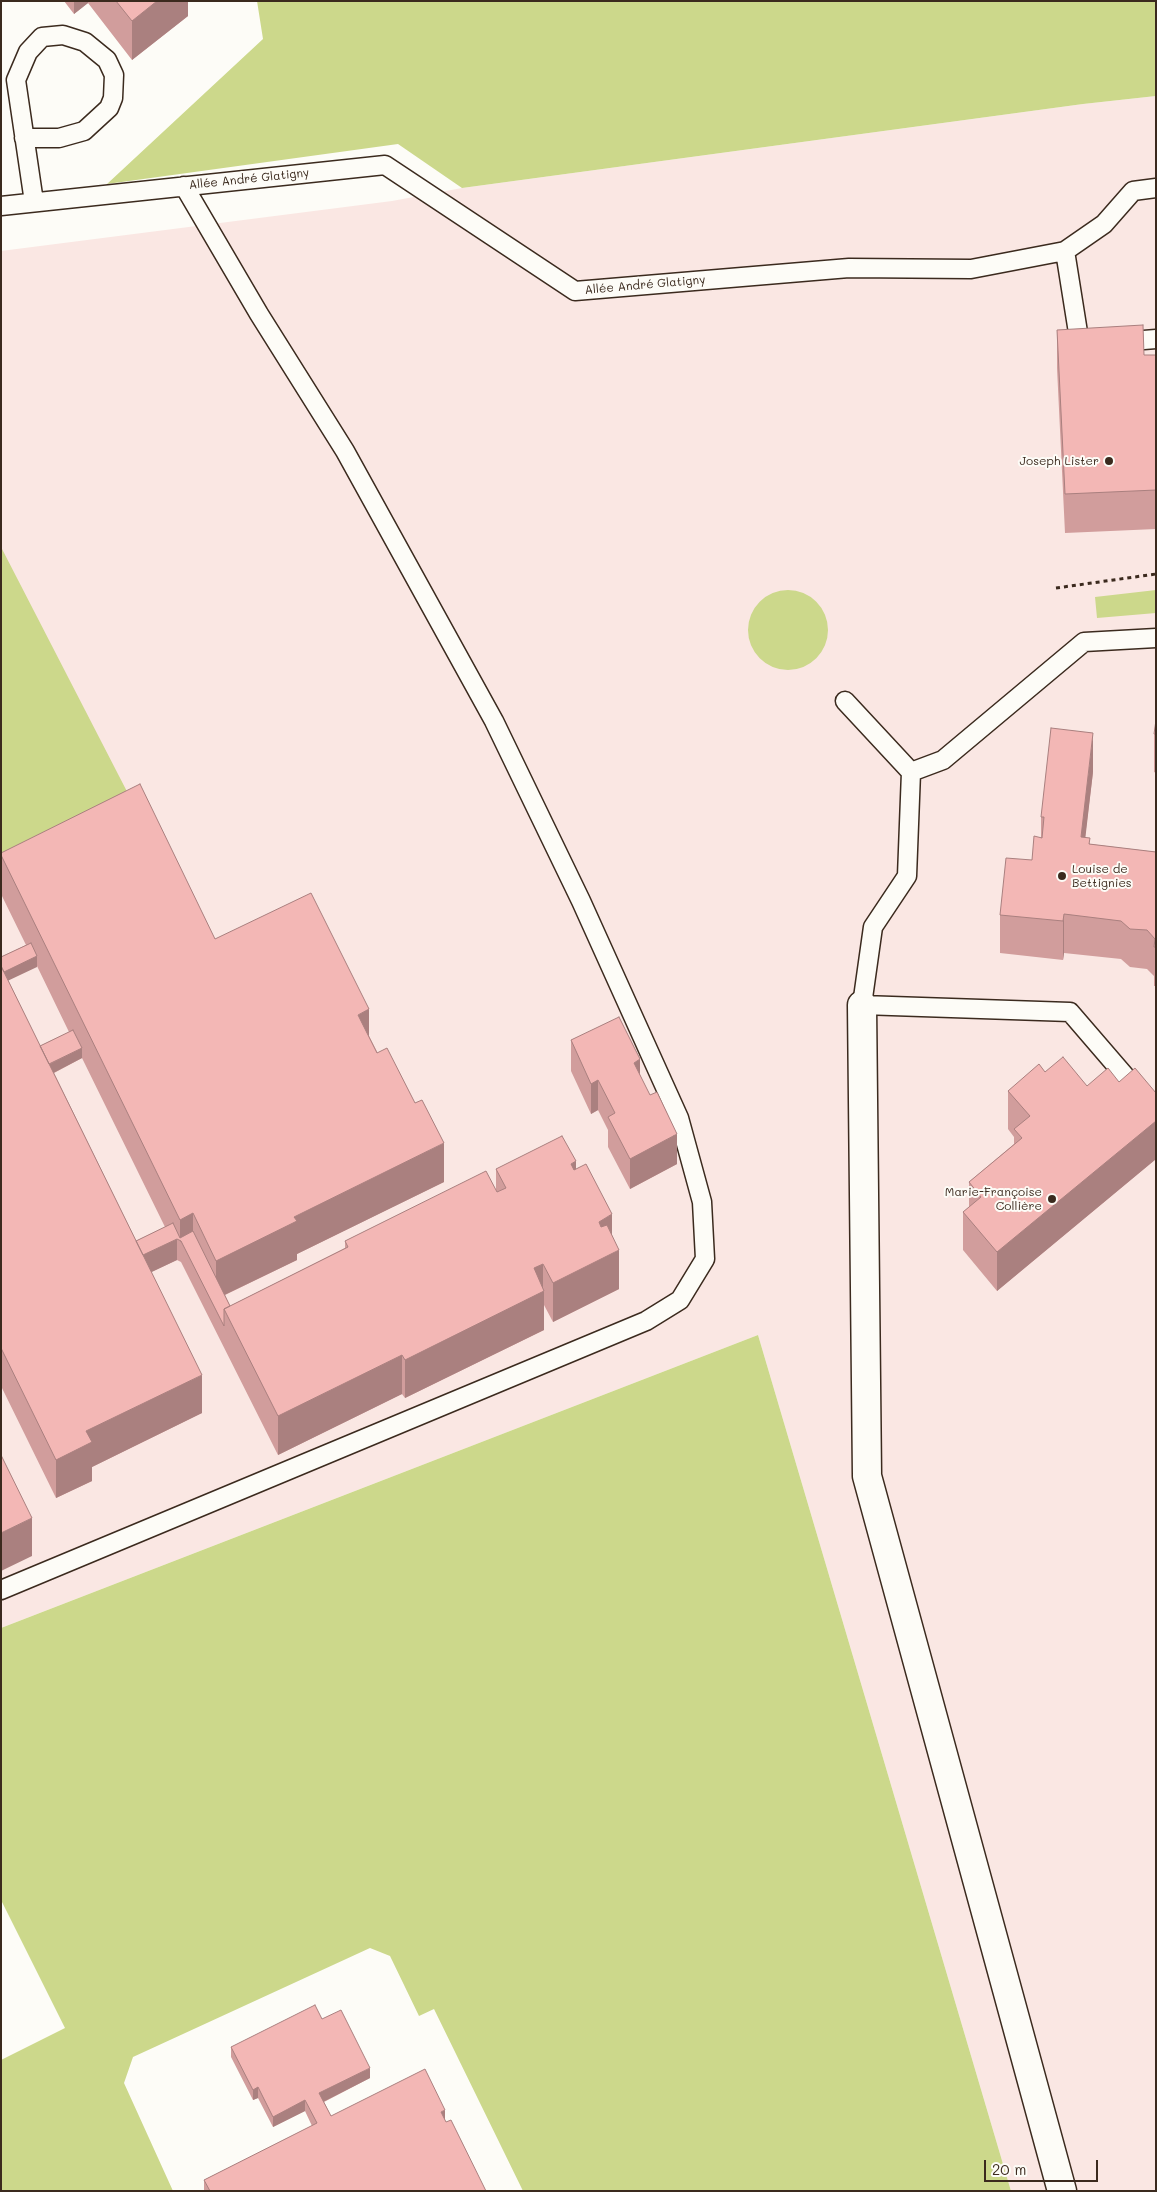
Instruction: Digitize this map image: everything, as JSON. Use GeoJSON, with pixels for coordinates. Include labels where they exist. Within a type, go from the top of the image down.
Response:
{"type":"FeatureCollection","features":[{"type":"Feature","properties":{"kind":"street"},"geometry":{"type":"LineString","coordinates":[[862,1005],[867,1476],[1062,2191]]}},
{"type":"Feature","properties":{"kind":"lane"},"geometry":{"type":"LineString","coordinates":[[24,138],[59,138],[84,132],[109,108],[113,98],[114,75],[107,60],[84,42],[63,36],[42,37],[28,52],[16,80],[24,138],[34,202]]}},
{"type":"Feature","properties":{"kind":"lane","name":"Allée André Glatigny"},"geometry":{"type":"LineString","coordinates":[[1,206],[385,165],[575,291],[849,268],[971,269],[1065,252]]}},
{"type":"Feature","properties":{"kind":"lane"},"geometry":{"type":"LineString","coordinates":[[1,1590],[646,1321],[680,1300],[704,1259],[702,1202],[679,1118],[581,901],[498,730],[344,451],[259,314],[184,186]]}},
{"type":"Feature","properties":{"kind":"lane"},"geometry":{"type":"LineString","coordinates":[[1156,188],[1133,191],[1104,224],[1065,252],[1080,345],[1156,339]]}},
{"type":"Feature","properties":{"kind":"lane"},"geometry":{"type":"LineString","coordinates":[[911,772],[943,760],[1084,642],[1156,638]]}},
{"type":"Feature","properties":{"kind":"lane"},"geometry":{"type":"LineString","coordinates":[[845,701],[911,772],[907,876],[873,926],[862,1005],[1070,1012],[1156,1112]]}},
{"type":"Feature","properties":{"kind":"path"},"geometry":{"type":"LineString","coordinates":[[1056,588],[1156,574]]}},
{"type":"Feature","properties":{"kind":"shaded area"},"geometry":{"type":"Polygon","coordinates":[[[1156,96],[1156,2191],[1011,2191],[758,1335],[1,1628],[1,251],[392,201],[462,188],[1083,104],[1156,96]]]}},
{"type":"Feature","properties":{"kind":"green space"},"geometry":{"type":"Polygon","coordinates":[[[257,1],[1156,1],[1156,96],[1083,104],[462,188],[398,144],[107,184],[263,39],[257,1]]]}},
{"type":"Feature","properties":{"kind":"green space"},"geometry":{"type":"Polygon","coordinates":[[[1,547],[136,809],[1,867],[1,547]]]}},
{"type":"Feature","properties":{"kind":"green space"},"geometry":{"type":"Polygon","coordinates":[[[788,590],[803,593],[816,602],[825,615],[828,630],[825,645],[816,658],[803,667],[788,670],[773,667],[760,658],[751,645],[748,630],[751,615],[760,602],[773,593],[788,590]]]}},
{"type":"Feature","properties":{"kind":"green space"},"geometry":{"type":"Polygon","coordinates":[[[1156,590],[1156,613],[1097,618],[1095,597],[1156,590]]]}},
{"type":"Feature","properties":{"kind":"green space"},"geometry":{"type":"Polygon","coordinates":[[[758,1335],[1011,2191],[523,2191],[434,2009],[419,2016],[390,1956],[370,1948],[133,2057],[124,2083],[173,2191],[2,2191],[1,2060],[65,2028],[1,1900],[1,1628],[758,1335]]]}},
{"type":"Feature","properties":{"kind":"building"},"geometry":{"type":"Polygon","coordinates":[[[116,1],[157,1],[132,21],[116,1]]]}},
{"type":"Feature","properties":{"kind":"building","name":"Joseph Lister"},"geometry":{"type":"Polygon","coordinates":[[[1143,325],[1144,355],[1156,355],[1156,490],[1065,494],[1057,330],[1143,325]]]}},
{"type":"Feature","properties":{"kind":"building","name":"Louise de Bettignies"},"geometry":{"type":"Polygon","coordinates":[[[1051,728],[1093,733],[1081,837],[1090,838],[1089,844],[1156,852],[1156,947],[1154,947],[1155,939],[1147,930],[1130,929],[1121,921],[1064,914],[1063,921],[1000,915],[1006,858],[1032,860],[1034,836],[1042,838],[1044,817],[1041,817],[1051,728]]]}},
{"type":"Feature","properties":{"kind":"building"},"geometry":{"type":"Polygon","coordinates":[[[140,784],[215,939],[311,893],[369,1009],[358,1015],[377,1053],[387,1048],[415,1103],[422,1100],[444,1143],[294,1217],[297,1221],[216,1261],[193,1213],[180,1220],[1,855],[1,853],[140,784]]]}},
{"type":"Feature","properties":{"kind":"building"},"geometry":{"type":"Polygon","coordinates":[[[31,943],[37,956],[4,972],[1,966],[1,957],[31,943]]]}},
{"type":"Feature","properties":{"kind":"building"},"geometry":{"type":"Polygon","coordinates":[[[1,966],[202,1375],[86,1431],[92,1442],[56,1460],[1,1348],[1,966]]]}},
{"type":"Feature","properties":{"kind":"building"},"geometry":{"type":"Polygon","coordinates":[[[619,1017],[640,1059],[634,1063],[650,1095],[657,1092],[677,1134],[630,1159],[608,1117],[615,1113],[598,1080],[591,1084],[571,1040],[619,1017]]]}},
{"type":"Feature","properties":{"kind":"building"},"geometry":{"type":"Polygon","coordinates":[[[73,1030],[82,1048],[49,1064],[40,1046],[73,1030]]]}},
{"type":"Feature","properties":{"kind":"building"},"geometry":{"type":"Polygon","coordinates":[[[1063,1057],[1087,1086],[1108,1068],[1119,1082],[1135,1068],[1156,1093],[1156,1121],[997,1252],[963,1212],[981,1197],[969,1182],[1022,1138],[1014,1129],[1030,1116],[1008,1091],[1039,1064],[1045,1072],[1063,1057]]]}},
{"type":"Feature","properties":{"kind":"building"},"geometry":{"type":"Polygon","coordinates":[[[562,1136],[576,1161],[571,1164],[574,1170],[586,1164],[612,1214],[599,1222],[601,1227],[607,1225],[619,1250],[553,1283],[543,1264],[534,1268],[544,1291],[405,1360],[402,1355],[278,1416],[224,1309],[348,1247],[345,1241],[486,1171],[497,1192],[506,1188],[496,1169],[562,1136]]]}},
{"type":"Feature","properties":{"kind":"building"},"geometry":{"type":"Polygon","coordinates":[[[173,1223],[180,1238],[193,1231],[230,1306],[224,1309],[224,1326],[181,1241],[177,1239],[143,1255],[136,1241],[173,1223]]]}},
{"type":"Feature","properties":{"kind":"building"},"geometry":{"type":"Polygon","coordinates":[[[1,1455],[32,1518],[1,1533],[1,1455]]]}},
{"type":"Feature","properties":{"kind":"building"},"geometry":{"type":"Polygon","coordinates":[[[315,2005],[322,2019],[341,2010],[370,2068],[319,2093],[331,2116],[425,2069],[445,2110],[441,2112],[446,2122],[451,2120],[486,2191],[210,2191],[204,2180],[317,2123],[305,2100],[273,2117],[258,2087],[253,2090],[231,2047],[315,2005]]]}},
{"type":"Feature","properties":{"kind":"place","name":"Joseph Lister"},"geometry":{"type":"Point","coordinates":[1109,461]}},
{"type":"Feature","properties":{"kind":"place","name":"Louise de Bettignies"},"geometry":{"type":"Point","coordinates":[1062,876]}},
{"type":"Feature","properties":{"kind":"place","name":"Marie-Françoise Collière"},"geometry":{"type":"Point","coordinates":[1052,1199]}}]}
